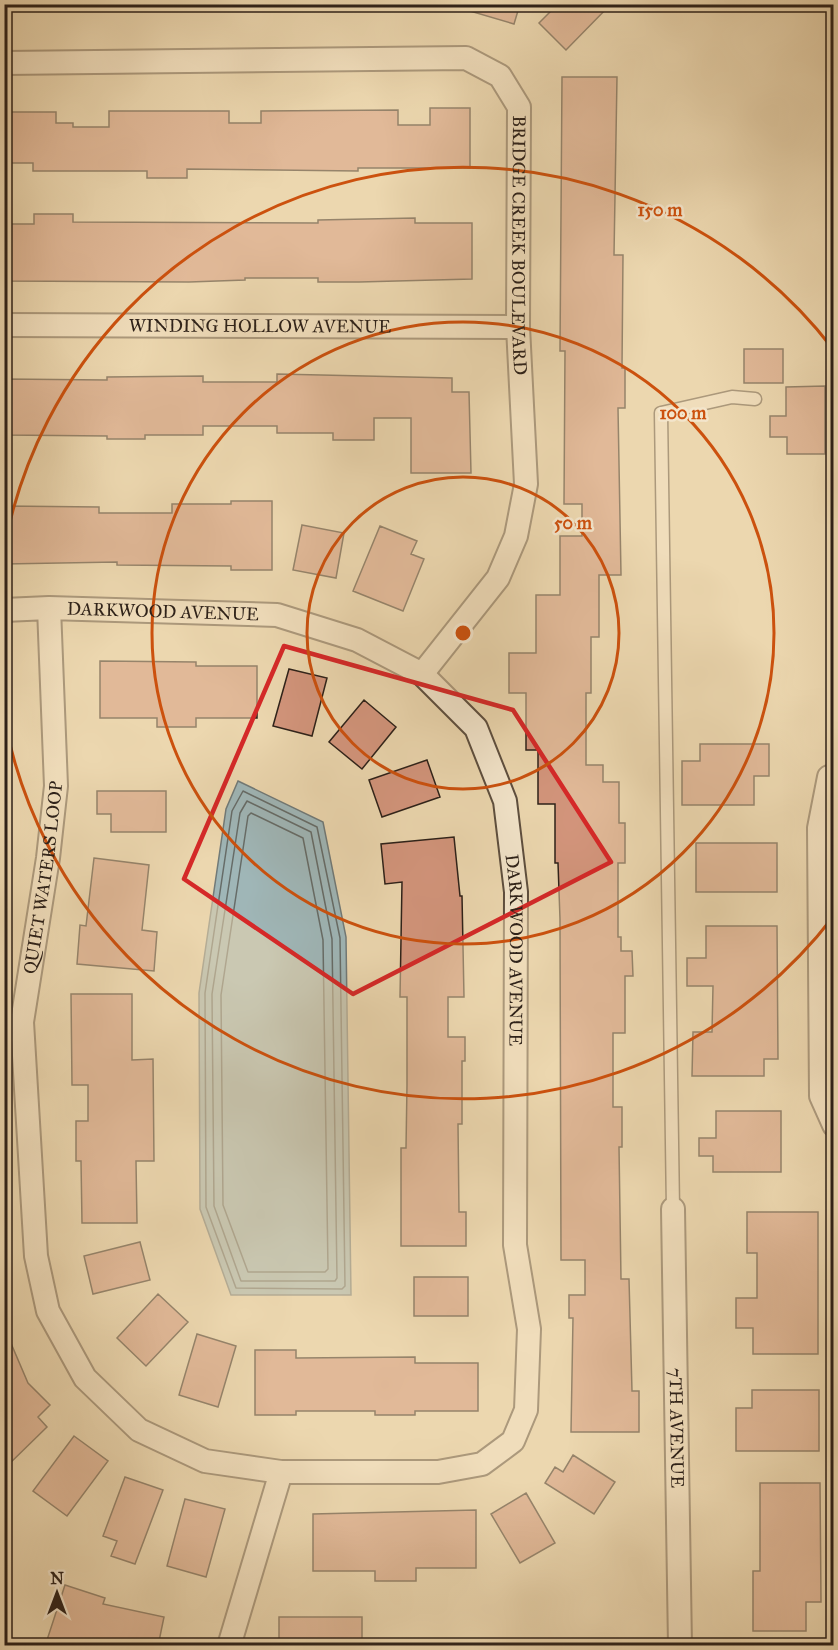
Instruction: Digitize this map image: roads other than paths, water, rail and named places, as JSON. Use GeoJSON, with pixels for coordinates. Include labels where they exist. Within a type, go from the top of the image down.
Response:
{"type":"FeatureCollection","features":[{"type":"Feature","properties":{"kind":"street","name":"BRIDGE CREEK BOULEVARD"},"geometry":{"type":"LineString","coordinates":[[4,63],[466,58],[500,75],[519,107],[518,327],[526,484],[516,536],[498,578],[422,674]]}},
{"type":"Feature","properties":{"kind":"street","name":"WINDING HOLLOW AVENUE"},"geometry":{"type":"LineString","coordinates":[[4,325],[518,327]]}},
{"type":"Feature","properties":{"kind":"street","name":"DARKWOOD AVENUE"},"geometry":{"type":"LineString","coordinates":[[4,609],[49,608],[277,615],[357,640],[422,674],[477,728],[505,801],[516,892],[515,1245],[529,1329],[526,1410],[513,1441],[482,1464],[438,1472],[281,1472]]}},
{"type":"Feature","properties":{"kind":"street","name":"QUIET WATERS LOOP"},"geometry":{"type":"LineString","coordinates":[[49,608],[56,786],[48,858],[22,1022],[36,1256],[48,1311],[85,1378],[139,1430],[205,1461],[281,1472]]}},
{"type":"Feature","properties":{"kind":"street"},"geometry":{"type":"LineString","coordinates":[[829,777],[819,828],[821,1096],[834,1125]]}},
{"type":"Feature","properties":{"kind":"street","name":"7TH AVENUE"},"geometry":{"type":"LineString","coordinates":[[673,1209],[680,1646]]}},
{"type":"Feature","properties":{"kind":"street"},"geometry":{"type":"LineString","coordinates":[[229,1646],[281,1472]]}},
{"type":"Feature","properties":{"kind":"lane"},"geometry":{"type":"LineString","coordinates":[[673,1209],[661,413],[732,397],[755,399]]}},
{"type":"Feature","properties":{"kind":"water"},"geometry":{"type":"Polygon","coordinates":[[[238,781],[323,822],[346,937],[351,1295],[231,1295],[200,1209],[199,993],[226,809],[238,781]]]}}]}
